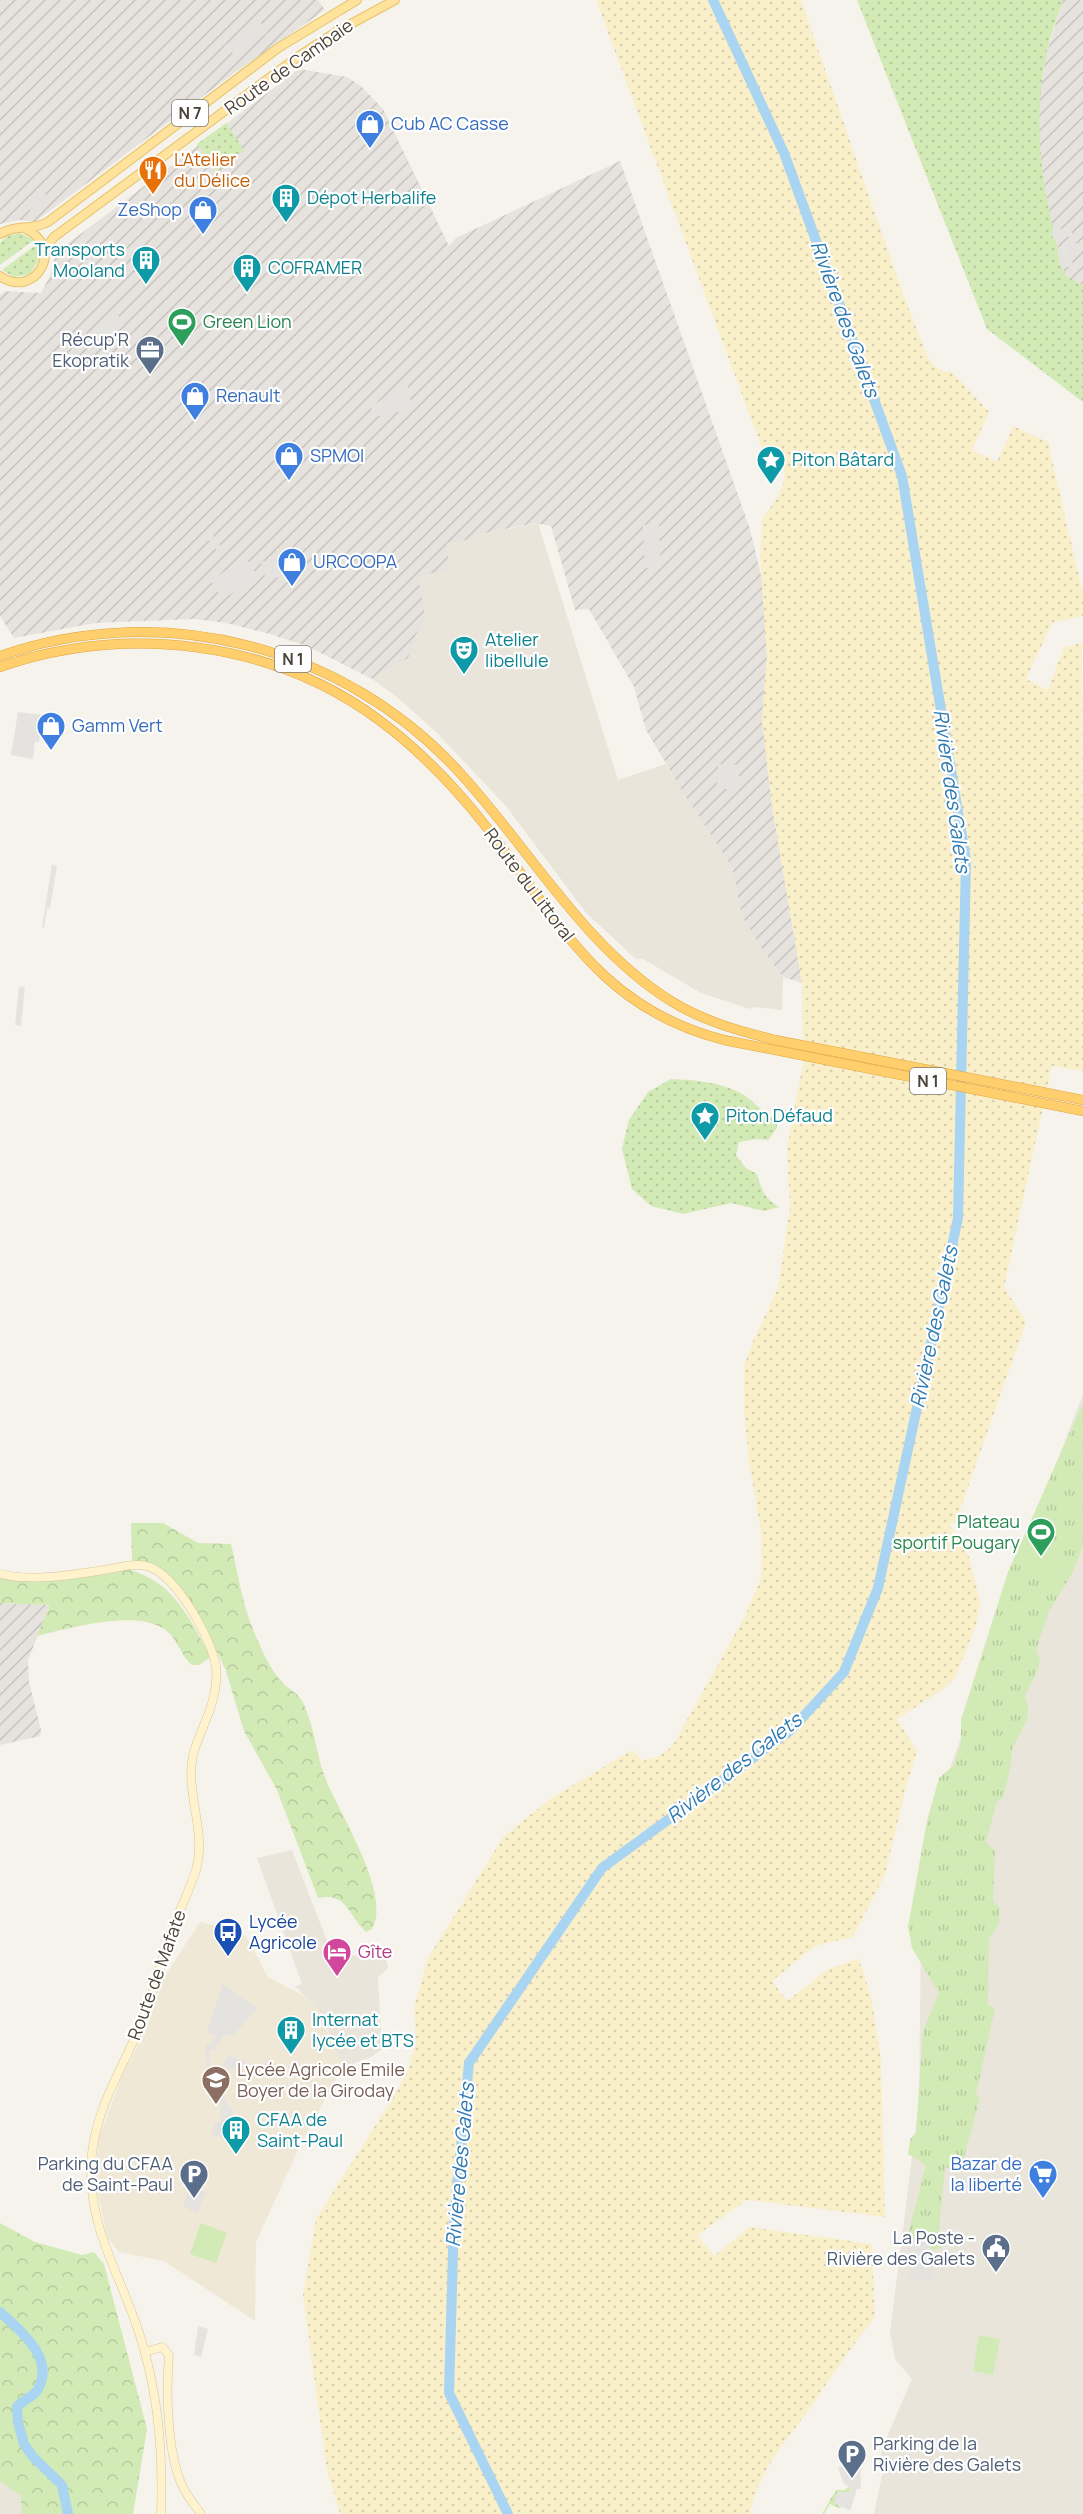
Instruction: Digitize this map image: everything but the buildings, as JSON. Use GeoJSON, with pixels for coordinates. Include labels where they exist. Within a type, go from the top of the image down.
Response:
{"type":"FeatureCollection","features":[{"type":"Feature","properties":{"kind":"highway","name":"Route du Littoral"},"geometry":{"type":"LineString","coordinates":[[0,656],[62,639],[116,632],[142,632],[213,638],[296,660],[342,681],[384,706],[426,738],[459,771],[588,928],[633,974],[672,1002],[708,1020],[775,1040],[1083,1100]]}},
{"type":"Feature","properties":{"kind":"highway","name":"Route du Littoral"},"geometry":{"type":"LineString","coordinates":[[0,667],[66,650],[129,643],[194,646],[277,666],[334,692],[379,720],[436,770],[487,829],[590,964],[632,999],[674,1024],[709,1036],[773,1051],[1083,1111]]}},
{"type":"Feature","properties":{"kind":"main road","name":"Route de Cambaie"},"geometry":{"type":"LineString","coordinates":[[0,234],[14,228],[39,227],[59,215],[262,59],[357,0]]}},
{"type":"Feature","properties":{"kind":"main road","name":"Route de Cambaie"},"geometry":{"type":"LineString","coordinates":[[2,279],[22,282],[34,277],[42,267],[44,250],[57,235],[299,56],[336,32],[395,0]]}},
{"type":"Feature","properties":{"kind":"main road"},"geometry":{"type":"LineString","coordinates":[[26,229],[39,239],[44,250]]}},
{"type":"Feature","properties":{"kind":"main road","name":"Route de Mafate"},"geometry":{"type":"LineString","coordinates":[[0,1574],[20,1577],[129,1566],[149,1567],[165,1578],[181,1594],[203,1634],[216,1666],[214,1696],[198,1740],[192,1765],[194,1803],[200,1836],[195,1873],[171,1932],[145,2014],[97,2119],[92,2154],[91,2187],[99,2231],[129,2303],[145,2352],[155,2401],[162,2483],[161,2514]]}},
{"type":"Feature","properties":{"kind":"main road"},"geometry":{"type":"LineString","coordinates":[[145,2352],[162,2347],[169,2355],[166,2391],[176,2468],[188,2497],[201,2514]]}},
{"type":"Feature","properties":{"kind":"shaded area"},"geometry":{"type":"Polygon","coordinates":[[[0,0],[318,0],[325,10],[226,79],[35,222],[20,220],[0,224],[0,0]]]}},
{"type":"Feature","properties":{"kind":"shaded area"},"geometry":{"type":"Polygon","coordinates":[[[1063,0],[1083,0],[1083,286],[1065,275],[1048,208],[1038,133],[1038,106],[1046,55],[1063,0]]]}},
{"type":"Feature","properties":{"kind":"shaded area"},"geometry":{"type":"Polygon","coordinates":[[[259,20],[267,33],[236,56],[231,51],[228,52],[224,46],[259,20]]]}},
{"type":"Feature","properties":{"kind":"shaded area"},"geometry":{"type":"Polygon","coordinates":[[[299,69],[347,77],[361,86],[383,109],[449,246],[456,238],[620,161],[750,529],[762,580],[767,657],[762,719],[772,806],[802,983],[783,977],[764,952],[742,916],[732,867],[646,730],[634,687],[589,609],[575,610],[551,526],[535,523],[475,535],[475,538],[446,544],[450,568],[418,577],[426,620],[415,636],[416,641],[408,658],[372,679],[307,646],[226,623],[194,619],[95,623],[14,638],[0,616],[0,295],[5,291],[41,293],[50,276],[58,251],[299,69]]]}},
{"type":"Feature","properties":{"kind":"shaded area"},"geometry":{"type":"Polygon","coordinates":[[[41,189],[50,200],[33,213],[24,202],[41,189]]]}},
{"type":"Feature","properties":{"kind":"shaded area"},"geometry":{"type":"Polygon","coordinates":[[[1071,227],[1073,236],[1053,239],[1052,231],[1071,227]]]}},
{"type":"Feature","properties":{"kind":"shaded area"},"geometry":{"type":"Polygon","coordinates":[[[1083,242],[1083,247],[1070,250],[1073,266],[1061,268],[1057,251],[1063,246],[1083,242]]]}},
{"type":"Feature","properties":{"kind":"shaded area"},"geometry":{"type":"Polygon","coordinates":[[[117,314],[125,324],[98,344],[90,334],[117,314]]]}},
{"type":"Feature","properties":{"kind":"shaded area"},"geometry":{"type":"Polygon","coordinates":[[[407,381],[412,409],[374,417],[371,407],[407,381]]]}},
{"type":"Feature","properties":{"kind":"shaded area"},"geometry":{"type":"Polygon","coordinates":[[[538,523],[618,780],[666,764],[732,867],[742,916],[764,952],[783,977],[782,1010],[754,1007],[750,1009],[701,993],[643,959],[636,959],[587,914],[506,806],[437,733],[397,697],[372,679],[408,658],[415,637],[426,620],[417,576],[446,544],[474,538],[474,535],[538,523]]]}},
{"type":"Feature","properties":{"kind":"shaded area"},"geometry":{"type":"Polygon","coordinates":[[[659,524],[660,568],[645,568],[643,525],[659,524]]]}},
{"type":"Feature","properties":{"kind":"shaded area"},"geometry":{"type":"Polygon","coordinates":[[[211,533],[226,552],[221,556],[206,537],[211,533]]]}},
{"type":"Feature","properties":{"kind":"shaded area"},"geometry":{"type":"Polygon","coordinates":[[[302,552],[308,571],[266,580],[261,562],[302,552]]]}},
{"type":"Feature","properties":{"kind":"shaded area"},"geometry":{"type":"Polygon","coordinates":[[[242,558],[246,558],[256,573],[255,579],[223,599],[211,581],[242,558]]]}},
{"type":"Feature","properties":{"kind":"shaded area"},"geometry":{"type":"Polygon","coordinates":[[[18,712],[43,715],[39,742],[35,742],[33,759],[11,755],[18,712]]]}},
{"type":"Feature","properties":{"kind":"shaded area"},"geometry":{"type":"Polygon","coordinates":[[[718,764],[739,765],[739,789],[717,789],[718,764]]]}},
{"type":"Feature","properties":{"kind":"shaded area"},"geometry":{"type":"Polygon","coordinates":[[[52,864],[57,866],[44,928],[42,927],[52,864]]]}},
{"type":"Feature","properties":{"kind":"shaded area"},"geometry":{"type":"Polygon","coordinates":[[[19,986],[25,987],[21,1026],[15,1025],[19,986]]]}},
{"type":"Feature","properties":{"kind":"shaded area"},"geometry":{"type":"Polygon","coordinates":[[[1083,1394],[1083,2514],[874,2514],[883,2471],[880,2458],[883,2446],[912,2379],[895,2359],[890,2332],[919,2102],[922,1849],[1021,1565],[1027,1539],[1083,1394]]]}},
{"type":"Feature","properties":{"kind":"shaded area"},"geometry":{"type":"Polygon","coordinates":[[[0,1603],[50,1605],[28,1660],[29,1682],[41,1730],[40,1736],[0,1745],[0,1603]]]}},
{"type":"Feature","properties":{"kind":"shaded area"},"geometry":{"type":"Polygon","coordinates":[[[292,1850],[332,1954],[386,1958],[388,1968],[378,1977],[382,2049],[371,2057],[342,2068],[322,2015],[295,1986],[302,1984],[257,1858],[292,1850]]]}},
{"type":"Feature","properties":{"kind":"shaded area","name":"Lycée Agricole Emile Boyer de la Giroday"},"geometry":{"type":"Polygon","coordinates":[[[200,1922],[240,1931],[248,1940],[268,1977],[302,1995],[319,2010],[342,2068],[298,2150],[256,2242],[255,2321],[164,2261],[119,2252],[107,2237],[95,2180],[99,2137],[123,2074],[145,2032],[165,1976],[200,1922]]]}},
{"type":"Feature","properties":{"kind":"shaded area"},"geometry":{"type":"Polygon","coordinates":[[[223,1984],[257,2008],[233,2036],[225,2034],[215,2049],[209,2051],[210,2063],[226,2103],[233,2112],[226,2139],[218,2136],[213,2138],[215,2123],[221,2122],[220,2108],[223,2105],[207,2071],[206,2055],[206,2044],[210,2044],[217,2036],[207,2032],[223,1984]]]}},
{"type":"Feature","properties":{"kind":"shaded area"},"geometry":{"type":"Polygon","coordinates":[[[228,2055],[246,2062],[243,2069],[239,2072],[223,2066],[228,2055]]]}},
{"type":"Feature","properties":{"kind":"shaded area","name":"Parking du CFAA de Saint-Paul"},"geometry":{"type":"Polygon","coordinates":[[[190,2186],[206,2192],[198,2213],[183,2207],[190,2186]]]}},
{"type":"Feature","properties":{"kind":"shaded area"},"geometry":{"type":"Polygon","coordinates":[[[907,2239],[925,2239],[932,2251],[934,2279],[909,2280],[907,2239]]]}},
{"type":"Feature","properties":{"kind":"shaded area"},"geometry":{"type":"Polygon","coordinates":[[[198,2326],[208,2329],[201,2357],[194,2355],[198,2326]]]}},
{"type":"Feature","properties":{"kind":"shaded area","name":"Parking de la Rivière des Galets"},"geometry":{"type":"Polygon","coordinates":[[[839,2447],[860,2455],[861,2489],[857,2489],[850,2511],[834,2503],[837,2492],[851,2490],[851,2487],[844,2484],[838,2468],[842,2466],[839,2447]]]}},
{"type":"Feature","properties":{"kind":"shaded area"},"geometry":{"type":"Polygon","coordinates":[[[0,2476],[31,2497],[31,2514],[0,2514],[0,2476]]]}},
{"type":"Feature","properties":{"kind":"green space"},"geometry":{"type":"Polygon","coordinates":[[[857,0],[1063,0],[1051,36],[1041,86],[1040,140],[1046,194],[1065,275],[1083,286],[1083,402],[987,329],[857,0]]]}},
{"type":"Feature","properties":{"kind":"green space"},"geometry":{"type":"Polygon","coordinates":[[[226,123],[244,150],[217,171],[197,144],[226,123]]]}},
{"type":"Feature","properties":{"kind":"green space"},"geometry":{"type":"Polygon","coordinates":[[[20,233],[34,240],[0,265],[0,243],[7,236],[20,233]]]}},
{"type":"Feature","properties":{"kind":"green space"},"geometry":{"type":"Polygon","coordinates":[[[37,244],[39,260],[30,274],[14,277],[2,270],[37,244]]]}},
{"type":"Feature","properties":{"kind":"green space","name":"Piton Défaud"},"geometry":{"type":"Polygon","coordinates":[[[671,1079],[698,1081],[726,1087],[742,1094],[767,1114],[777,1118],[777,1128],[768,1140],[756,1139],[739,1142],[736,1155],[746,1168],[757,1174],[764,1193],[779,1207],[764,1211],[731,1203],[683,1214],[651,1206],[632,1189],[622,1149],[629,1120],[648,1092],[671,1079]]]}},
{"type":"Feature","properties":{"kind":"green space"},"geometry":{"type":"Polygon","coordinates":[[[1083,1403],[1083,1546],[1073,1572],[1049,1611],[1036,1650],[1040,1661],[1025,1696],[1028,1708],[1027,1720],[1012,1749],[1003,1798],[997,1801],[986,1842],[995,1851],[993,1901],[1000,1908],[999,1923],[989,1939],[988,2005],[995,2008],[976,2094],[980,2097],[962,2165],[945,2168],[938,2239],[950,2244],[932,2251],[925,2239],[907,2239],[926,2165],[908,2154],[910,2140],[916,2132],[923,2031],[939,1993],[912,1948],[908,1927],[927,1821],[939,1778],[954,1765],[961,1742],[961,1720],[1008,1572],[1083,1403]]]}},
{"type":"Feature","properties":{"kind":"green space"},"geometry":{"type":"Polygon","coordinates":[[[131,1523],[163,1523],[198,1543],[231,1544],[243,1599],[254,1632],[276,1675],[304,1704],[329,1788],[369,1873],[375,1894],[376,1913],[372,1929],[366,1932],[346,1906],[335,1898],[318,1898],[277,1790],[244,1731],[226,1671],[211,1639],[173,1588],[151,1568],[132,1560],[131,1523]]]}},
{"type":"Feature","properties":{"kind":"green space","name":"Plateau sportif Pougary"},"geometry":{"type":"Polygon","coordinates":[[[1027,1539],[1062,1551],[1055,1574],[1019,1562],[1027,1539]]]}},
{"type":"Feature","properties":{"kind":"green space"},"geometry":{"type":"Polygon","coordinates":[[[127,1569],[157,1582],[168,1592],[187,1615],[211,1657],[199,1665],[192,1665],[164,1629],[152,1623],[137,1621],[102,1622],[37,1636],[50,1605],[0,1603],[0,1576],[5,1578],[127,1569]]]}},
{"type":"Feature","properties":{"kind":"green space"},"geometry":{"type":"Polygon","coordinates":[[[0,2223],[35,2242],[82,2255],[94,2252],[104,2264],[147,2429],[133,2514],[22,2514],[21,2496],[0,2481],[0,2223]]]}},
{"type":"Feature","properties":{"kind":"green space"},"geometry":{"type":"Polygon","coordinates":[[[201,2223],[227,2233],[216,2263],[190,2254],[201,2223]]]}},
{"type":"Feature","properties":{"kind":"green space"},"geometry":{"type":"Polygon","coordinates":[[[979,2335],[1000,2339],[993,2375],[973,2371],[979,2335]]]}},
{"type":"Feature","properties":{"kind":"green space"},"geometry":{"type":"Polygon","coordinates":[[[849,2486],[851,2490],[834,2503],[841,2507],[840,2509],[830,2504],[822,2514],[836,2490],[845,2490],[849,2486]]]}},
{"type":"Feature","properties":{"kind":"sand"},"geometry":{"type":"Polygon","coordinates":[[[596,0],[801,0],[902,291],[926,353],[932,364],[943,372],[952,372],[989,412],[972,450],[997,462],[1013,426],[1048,442],[1083,594],[1083,616],[1052,623],[1026,679],[1048,690],[1064,647],[1082,643],[1083,1071],[1052,1066],[1004,1287],[1026,1322],[956,1521],[949,1525],[969,1557],[980,1601],[976,1625],[955,1678],[942,1690],[897,1719],[917,1751],[885,1875],[853,1937],[815,1946],[772,1981],[787,2001],[830,1968],[859,1959],[871,1996],[881,2060],[885,2217],[747,2200],[697,2235],[714,2256],[750,2227],[872,2244],[875,2318],[775,2456],[760,2482],[750,2514],[340,2514],[327,2471],[303,2295],[316,2219],[391,2101],[408,2070],[416,2043],[414,2007],[428,1958],[504,1836],[550,1799],[632,1750],[643,1761],[658,1756],[672,1747],[745,1616],[761,1578],[761,1531],[749,1462],[744,1411],[744,1366],[778,1288],[790,1207],[787,1148],[803,1064],[802,983],[772,806],[762,719],[767,657],[760,556],[762,518],[778,497],[785,472],[778,456],[764,454],[596,0]]]}},
{"type":"Feature","properties":{"kind":"waterway","name":"Rivière des Galets"},"geometry":{"type":"LineString","coordinates":[[508,2514],[449,2393],[454,2218],[469,2063],[602,1868],[791,1730],[844,1672],[878,1588],[958,1218],[966,860],[902,476],[784,153],[713,0]]}},
{"type":"Feature","properties":{"kind":"waterway"},"geometry":{"type":"LineString","coordinates":[[0,2312],[26,2337],[39,2356],[42,2378],[36,2392],[17,2407],[18,2422],[24,2444],[33,2457],[62,2485],[68,2514]]}},
{"type":"Feature","properties":{"kind":"place","name":"Cub AC Casse"},"geometry":{"type":"Point","coordinates":[370,150]}},
{"type":"Feature","properties":{"kind":"place","name":"L'Atelier du Délice"},"geometry":{"type":"Point","coordinates":[153,196]}},
{"type":"Feature","properties":{"kind":"place","name":"Dépot Herbalife"},"geometry":{"type":"Point","coordinates":[286,224]}},
{"type":"Feature","properties":{"kind":"place","name":"ZeShop"},"geometry":{"type":"Point","coordinates":[203,236]}},
{"type":"Feature","properties":{"kind":"place","name":"Transports Mooland"},"geometry":{"type":"Point","coordinates":[146,286]}},
{"type":"Feature","properties":{"kind":"place","name":"COFRAMER"},"geometry":{"type":"Point","coordinates":[247,294]}},
{"type":"Feature","properties":{"kind":"place","name":"Green Lion"},"geometry":{"type":"Point","coordinates":[182,348]}},
{"type":"Feature","properties":{"kind":"place","name":"Récup'R Ekopratik"},"geometry":{"type":"Point","coordinates":[150,376]}},
{"type":"Feature","properties":{"kind":"place","name":"Renault"},"geometry":{"type":"Point","coordinates":[195,422]}},
{"type":"Feature","properties":{"kind":"place","name":"SPMOI"},"geometry":{"type":"Point","coordinates":[289,482]}},
{"type":"Feature","properties":{"kind":"place","name":"Piton Bâtard"},"geometry":{"type":"Point","coordinates":[771,486]}},
{"type":"Feature","properties":{"kind":"place","name":"URCOOPA"},"geometry":{"type":"Point","coordinates":[292,588]}},
{"type":"Feature","properties":{"kind":"place","name":"Atelier libellule"},"geometry":{"type":"Point","coordinates":[464,676]}},
{"type":"Feature","properties":{"kind":"place","name":"Gamm Vert"},"geometry":{"type":"Point","coordinates":[51,752]}},
{"type":"Feature","properties":{"kind":"place","name":"Piton Défaud"},"geometry":{"type":"Point","coordinates":[705,1142]}},
{"type":"Feature","properties":{"kind":"place","name":"Plateau sportif Pougary"},"geometry":{"type":"Point","coordinates":[1041,1558]}},
{"type":"Feature","properties":{"kind":"place","name":"Lycée Agricole"},"geometry":{"type":"Point","coordinates":[228,1958]}},
{"type":"Feature","properties":{"kind":"place","name":"Gîte"},"geometry":{"type":"Point","coordinates":[337,1978]}},
{"type":"Feature","properties":{"kind":"place","name":"Internat lycée et BTS"},"geometry":{"type":"Point","coordinates":[291,2056]}},
{"type":"Feature","properties":{"kind":"place","name":"Lycée Agricole Emile Boyer de la Giroday"},"geometry":{"type":"Point","coordinates":[216,2106]}},
{"type":"Feature","properties":{"kind":"place","name":"CFAA de Saint-Paul"},"geometry":{"type":"Point","coordinates":[236,2156]}},
{"type":"Feature","properties":{"kind":"place","name":"Parking du CFAA de Saint-Paul"},"geometry":{"type":"Point","coordinates":[194,2200]}},
{"type":"Feature","properties":{"kind":"place","name":"Bazar de la liberté"},"geometry":{"type":"Point","coordinates":[1043,2200]}},
{"type":"Feature","properties":{"kind":"place","name":"La Poste - Rivière des Galets"},"geometry":{"type":"Point","coordinates":[996,2274]}},
{"type":"Feature","properties":{"kind":"place","name":"Parking de la Rivière des Galets"},"geometry":{"type":"Point","coordinates":[852,2480]}}]}
